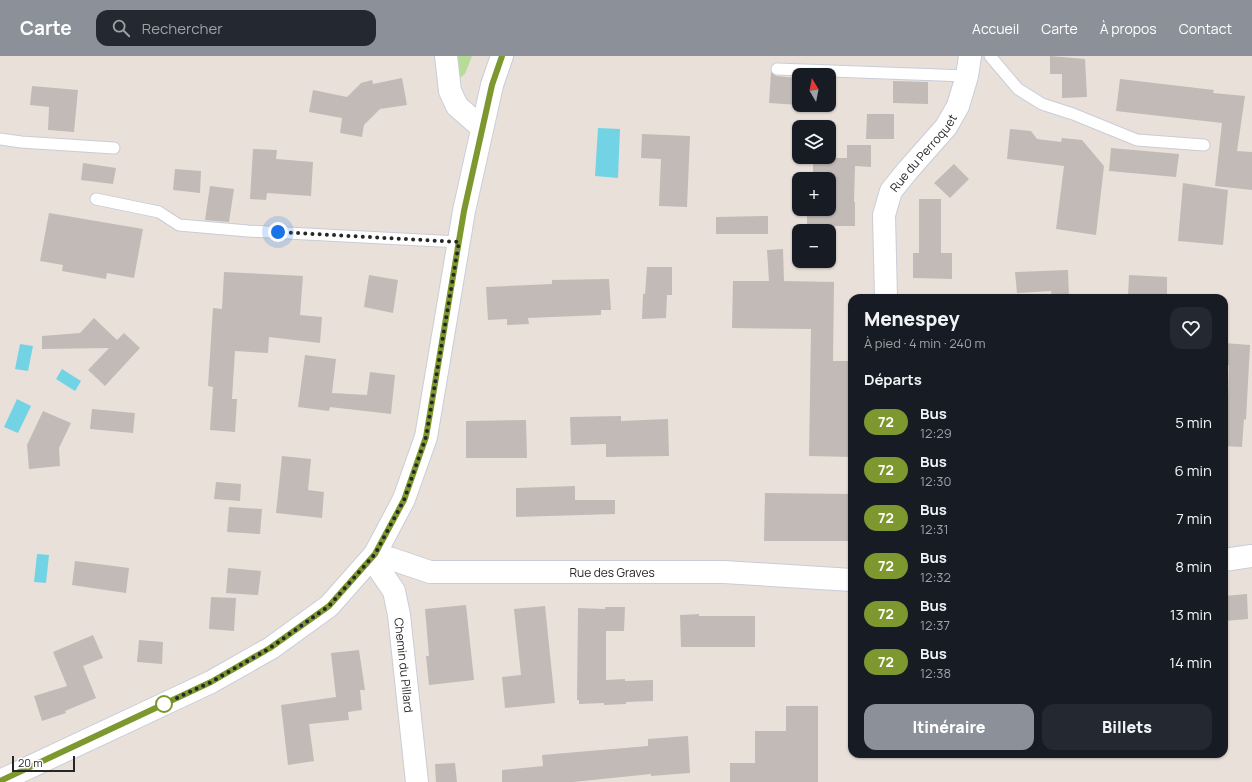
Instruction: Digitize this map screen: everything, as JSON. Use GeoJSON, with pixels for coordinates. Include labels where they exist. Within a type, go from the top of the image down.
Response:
{"type":"FeatureCollection","features":[{"type":"Feature","properties":{"kind":"street"},"geometry":{"type":"LineString","coordinates":[[446,56],[450,91],[457,106],[482,128]]}},
{"type":"Feature","properties":{"kind":"street"},"geometry":{"type":"LineString","coordinates":[[0,781],[211,682],[270,648],[329,606],[375,554],[404,500],[426,437],[464,211],[492,85],[502,56]]}},
{"type":"Feature","properties":{"kind":"street","name":"Rue du Perroquet"},"geometry":{"type":"LineString","coordinates":[[886,294],[884,215],[891,191],[946,127],[958,106],[968,66]]}},
{"type":"Feature","properties":{"kind":"street","name":"Rue des Graves"},"geometry":{"type":"LineString","coordinates":[[375,554],[430,572],[724,572],[848,580]]}},
{"type":"Feature","properties":{"kind":"street","name":"Chemin du Pillard"},"geometry":{"type":"LineString","coordinates":[[375,554],[381,572],[394,591],[399,615],[417,782]]}},
{"type":"Feature","properties":{"kind":"street"},"geometry":{"type":"LineString","coordinates":[[1228,559],[1252,556]]}},
{"type":"Feature","properties":{"kind":"lane"},"geometry":{"type":"LineString","coordinates":[[990,56],[1018,90],[1042,104],[1073,114],[1137,140],[1204,145]]}},
{"type":"Feature","properties":{"kind":"lane"},"geometry":{"type":"LineString","coordinates":[[777,69],[968,66]]}},
{"type":"Feature","properties":{"kind":"lane"},"geometry":{"type":"LineString","coordinates":[[0,139],[21,142],[114,148]]}},
{"type":"Feature","properties":{"kind":"lane"},"geometry":{"type":"LineString","coordinates":[[96,199],[159,212],[179,225],[248,231],[459,242]]}},
{"type":"Feature","properties":{"kind":"green space"},"geometry":{"type":"Polygon","coordinates":[[[454,56],[472,56],[465,74],[457,80],[454,56]]]}},
{"type":"Feature","properties":{"kind":"water"},"geometry":{"type":"Polygon","coordinates":[[[598,128],[620,129],[618,178],[595,176],[598,128]]]}},
{"type":"Feature","properties":{"kind":"water"},"geometry":{"type":"Polygon","coordinates":[[[20,344],[33,346],[28,371],[15,369],[20,344]]]}},
{"type":"Feature","properties":{"kind":"water"},"geometry":{"type":"Polygon","coordinates":[[[62,369],[81,381],[75,391],[56,379],[62,369]]]}},
{"type":"Feature","properties":{"kind":"water"},"geometry":{"type":"Polygon","coordinates":[[[17,399],[31,406],[18,433],[4,427],[17,399]]]}},
{"type":"Feature","properties":{"kind":"water"},"geometry":{"type":"Polygon","coordinates":[[[37,554],[49,555],[46,583],[34,582],[37,554]]]}},
{"type":"Feature","properties":{"kind":"building"},"geometry":{"type":"Polygon","coordinates":[[[1050,56],[1085,59],[1087,97],[1062,98],[1062,74],[1050,74],[1050,56]]]}},
{"type":"Feature","properties":{"kind":"building"},"geometry":{"type":"Polygon","coordinates":[[[771,72],[776,76],[792,77],[792,105],[769,103],[771,72]]]}},
{"type":"Feature","properties":{"kind":"building"},"geometry":{"type":"Polygon","coordinates":[[[402,78],[407,105],[380,109],[364,125],[362,137],[340,133],[342,118],[309,112],[313,90],[347,97],[361,83],[372,80],[373,84],[402,78]]]}},
{"type":"Feature","properties":{"kind":"building"},"geometry":{"type":"Polygon","coordinates":[[[1120,79],[1214,90],[1213,93],[1245,96],[1237,151],[1252,152],[1252,190],[1215,186],[1222,123],[1116,111],[1120,79]]]}},
{"type":"Feature","properties":{"kind":"building"},"geometry":{"type":"Polygon","coordinates":[[[893,81],[928,82],[928,104],[893,103],[893,81]]]}},
{"type":"Feature","properties":{"kind":"building"},"geometry":{"type":"Polygon","coordinates":[[[32,86],[78,90],[74,132],[48,130],[49,107],[30,105],[32,86]]]}},
{"type":"Feature","properties":{"kind":"building"},"geometry":{"type":"Polygon","coordinates":[[[867,114],[894,114],[894,139],[866,139],[867,114]]]}},
{"type":"Feature","properties":{"kind":"building"},"geometry":{"type":"Polygon","coordinates":[[[1010,129],[1031,131],[1037,139],[1061,142],[1062,138],[1082,140],[1104,166],[1096,235],[1056,229],[1064,166],[1007,159],[1010,129]]]}},
{"type":"Feature","properties":{"kind":"building"},"geometry":{"type":"Polygon","coordinates":[[[642,134],[690,136],[687,207],[659,206],[661,159],[641,158],[642,134]]]}},
{"type":"Feature","properties":{"kind":"building"},"geometry":{"type":"Polygon","coordinates":[[[847,145],[871,145],[871,167],[855,166],[855,226],[836,226],[836,224],[807,224],[807,216],[836,216],[836,172],[813,172],[813,164],[836,164],[836,158],[847,158],[847,145]]]}},
{"type":"Feature","properties":{"kind":"building"},"geometry":{"type":"Polygon","coordinates":[[[1111,148],[1179,154],[1176,177],[1109,171],[1111,148]]]}},
{"type":"Feature","properties":{"kind":"building"},"geometry":{"type":"Polygon","coordinates":[[[253,149],[277,150],[276,159],[313,162],[311,196],[267,193],[266,200],[250,199],[253,149]]]}},
{"type":"Feature","properties":{"kind":"building"},"geometry":{"type":"Polygon","coordinates":[[[83,163],[116,168],[113,184],[81,180],[83,163]]]}},
{"type":"Feature","properties":{"kind":"building"},"geometry":{"type":"Polygon","coordinates":[[[954,164],[969,179],[950,198],[934,183],[954,164]]]}},
{"type":"Feature","properties":{"kind":"building"},"geometry":{"type":"Polygon","coordinates":[[[175,169],[201,171],[200,193],[173,190],[175,169]]]}},
{"type":"Feature","properties":{"kind":"building"},"geometry":{"type":"Polygon","coordinates":[[[1183,183],[1228,190],[1223,245],[1178,241],[1183,183]]]}},
{"type":"Feature","properties":{"kind":"building"},"geometry":{"type":"Polygon","coordinates":[[[210,186],[234,189],[229,222],[205,220],[210,186]]]}},
{"type":"Feature","properties":{"kind":"building"},"geometry":{"type":"Polygon","coordinates":[[[919,199],[941,199],[941,253],[952,253],[952,279],[913,278],[913,253],[919,253],[919,199]]]}},
{"type":"Feature","properties":{"kind":"building"},"geometry":{"type":"Polygon","coordinates":[[[49,213],[143,229],[134,278],[107,273],[106,279],[62,271],[63,265],[40,261],[49,213]]]}},
{"type":"Feature","properties":{"kind":"building"},"geometry":{"type":"Polygon","coordinates":[[[768,216],[768,234],[716,234],[716,217],[768,216]]]}},
{"type":"Feature","properties":{"kind":"building"},"geometry":{"type":"Polygon","coordinates":[[[783,249],[784,281],[834,282],[833,361],[848,361],[848,457],[809,456],[811,329],[732,328],[733,281],[769,281],[767,250],[783,249]]]}},
{"type":"Feature","properties":{"kind":"building"},"geometry":{"type":"Polygon","coordinates":[[[647,267],[672,267],[672,295],[667,295],[666,318],[642,319],[643,294],[645,294],[647,267]]]}},
{"type":"Feature","properties":{"kind":"building"},"geometry":{"type":"Polygon","coordinates":[[[1068,270],[1069,294],[1051,294],[1051,291],[1017,293],[1015,272],[1068,270]]]}},
{"type":"Feature","properties":{"kind":"building"},"geometry":{"type":"Polygon","coordinates":[[[224,272],[303,276],[300,315],[322,317],[320,343],[269,337],[268,353],[235,351],[232,399],[237,399],[235,432],[210,430],[213,387],[208,386],[213,308],[222,309],[224,272]]]}},
{"type":"Feature","properties":{"kind":"building"},"geometry":{"type":"Polygon","coordinates":[[[369,275],[398,280],[393,313],[364,307],[369,275]]]}},
{"type":"Feature","properties":{"kind":"building"},"geometry":{"type":"Polygon","coordinates":[[[1129,275],[1167,277],[1167,294],[1128,294],[1129,275]]]}},
{"type":"Feature","properties":{"kind":"building"},"geometry":{"type":"Polygon","coordinates":[[[609,279],[611,310],[601,310],[601,315],[528,318],[529,324],[507,325],[507,319],[488,320],[486,287],[552,284],[552,280],[609,279]]]}},
{"type":"Feature","properties":{"kind":"building"},"geometry":{"type":"Polygon","coordinates":[[[94,318],[117,340],[124,333],[140,348],[105,386],[88,370],[109,348],[42,349],[42,336],[80,333],[94,318]]]}},
{"type":"Feature","properties":{"kind":"building"},"geometry":{"type":"Polygon","coordinates":[[[1228,343],[1250,345],[1246,420],[1244,419],[1242,447],[1228,446],[1228,343]]]}},
{"type":"Feature","properties":{"kind":"building"},"geometry":{"type":"Polygon","coordinates":[[[305,355],[336,359],[332,393],[367,395],[370,372],[395,375],[391,414],[330,407],[329,411],[298,407],[305,355]]]}},
{"type":"Feature","properties":{"kind":"building"},"geometry":{"type":"Polygon","coordinates":[[[92,409],[135,413],[133,433],[90,429],[92,409]]]}},
{"type":"Feature","properties":{"kind":"building"},"geometry":{"type":"Polygon","coordinates":[[[43,411],[71,423],[59,448],[60,466],[29,469],[27,445],[43,411]]]}},
{"type":"Feature","properties":{"kind":"building"},"geometry":{"type":"Polygon","coordinates":[[[621,416],[621,421],[668,419],[669,456],[606,457],[606,444],[571,445],[570,417],[621,416]]]}},
{"type":"Feature","properties":{"kind":"building"},"geometry":{"type":"Polygon","coordinates":[[[526,420],[527,458],[466,458],[466,421],[526,420]]]}},
{"type":"Feature","properties":{"kind":"building"},"geometry":{"type":"Polygon","coordinates":[[[282,456],[311,459],[308,490],[324,492],[322,518],[276,513],[282,456]]]}},
{"type":"Feature","properties":{"kind":"building"},"geometry":{"type":"Polygon","coordinates":[[[216,482],[241,484],[240,501],[214,499],[216,482]]]}},
{"type":"Feature","properties":{"kind":"building"},"geometry":{"type":"Polygon","coordinates":[[[575,486],[575,500],[615,500],[615,514],[516,517],[516,488],[575,486]]]}},
{"type":"Feature","properties":{"kind":"building"},"geometry":{"type":"Polygon","coordinates":[[[765,493],[848,494],[848,541],[764,541],[765,493]]]}},
{"type":"Feature","properties":{"kind":"building"},"geometry":{"type":"Polygon","coordinates":[[[229,507],[262,509],[260,534],[227,532],[229,507]]]}},
{"type":"Feature","properties":{"kind":"building"},"geometry":{"type":"Polygon","coordinates":[[[75,561],[129,568],[126,593],[72,585],[75,561]]]}},
{"type":"Feature","properties":{"kind":"building"},"geometry":{"type":"Polygon","coordinates":[[[228,568],[261,571],[258,595],[226,593],[228,568]]]}},
{"type":"Feature","properties":{"kind":"building"},"geometry":{"type":"Polygon","coordinates":[[[1247,594],[1248,619],[1228,621],[1228,596],[1247,594]]]}},
{"type":"Feature","properties":{"kind":"building"},"geometry":{"type":"Polygon","coordinates":[[[211,597],[236,598],[234,631],[209,629],[211,597]]]}},
{"type":"Feature","properties":{"kind":"building"},"geometry":{"type":"Polygon","coordinates":[[[466,605],[474,680],[429,685],[426,656],[429,656],[425,609],[466,605]]]}},
{"type":"Feature","properties":{"kind":"building"},"geometry":{"type":"Polygon","coordinates":[[[545,606],[555,703],[505,708],[502,677],[521,675],[514,609],[545,606]]]}},
{"type":"Feature","properties":{"kind":"building"},"geometry":{"type":"Polygon","coordinates":[[[605,607],[625,607],[624,631],[606,631],[606,680],[653,680],[653,701],[626,702],[626,704],[604,705],[604,703],[579,704],[579,700],[577,700],[578,608],[605,609],[605,607]]]}},
{"type":"Feature","properties":{"kind":"building"},"geometry":{"type":"Polygon","coordinates":[[[699,614],[699,616],[755,616],[755,647],[681,647],[680,615],[699,614]]]}},
{"type":"Feature","properties":{"kind":"building"},"geometry":{"type":"Polygon","coordinates":[[[93,635],[103,658],[83,666],[96,698],[65,711],[66,713],[42,721],[34,696],[67,686],[53,652],[93,635]]]}},
{"type":"Feature","properties":{"kind":"building"},"geometry":{"type":"Polygon","coordinates":[[[139,640],[163,642],[162,664],[137,662],[139,640]]]}},
{"type":"Feature","properties":{"kind":"building"},"geometry":{"type":"Polygon","coordinates":[[[359,650],[365,690],[360,690],[362,710],[348,712],[349,720],[309,724],[314,761],[288,765],[281,705],[336,697],[331,653],[359,650]]]}},
{"type":"Feature","properties":{"kind":"building"},"geometry":{"type":"Polygon","coordinates":[[[786,706],[818,706],[818,782],[730,782],[730,763],[755,763],[755,731],[786,731],[786,706]]]}},
{"type":"Feature","properties":{"kind":"building"},"geometry":{"type":"Polygon","coordinates":[[[688,736],[690,773],[651,776],[651,774],[573,782],[502,782],[502,770],[543,766],[542,755],[648,746],[648,739],[688,736]]]}},
{"type":"Feature","properties":{"kind":"building"},"geometry":{"type":"Polygon","coordinates":[[[455,763],[457,782],[436,782],[435,764],[455,763]]]}},
{"type":"Feature","properties":{"kind":"bus line","name":"72"},"geometry":{"type":"LineString","coordinates":[[0,781],[31,765],[211,682],[270,648],[329,606],[375,554],[404,500],[426,437],[464,211],[492,85],[502,56]]}},
{"type":"Feature","properties":{"kind":"route"},"geometry":{"type":"LineString","coordinates":[[164,704],[211,682],[270,648],[329,606],[375,554],[404,500],[426,437],[459,242],[278,232]]}}]}
